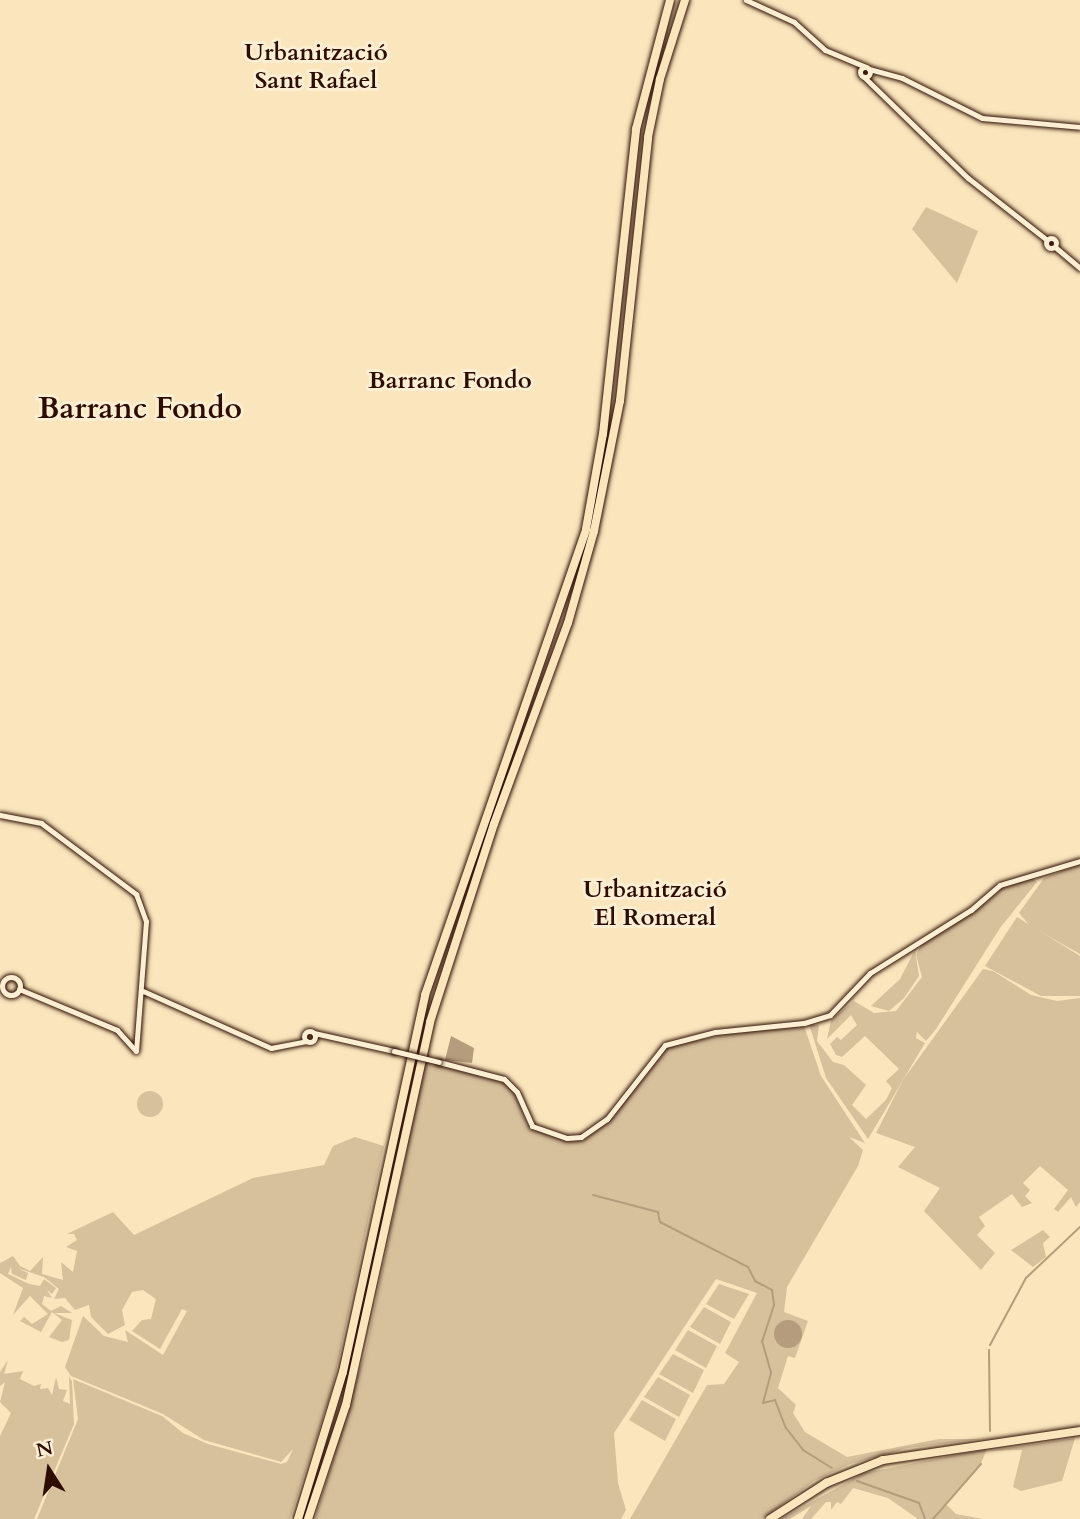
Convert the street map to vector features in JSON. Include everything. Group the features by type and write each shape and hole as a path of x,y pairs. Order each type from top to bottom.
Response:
{"highway":[{"path":"298,1519 343,1372 398,1104 428,984 586,529 603,434 636,129 670,0"},
{"path":"308,1519 346,1405 430,1022 494,824 569,623 594,531 620,401 648,137 660,79 685,0"},
{"path":"770,1519 814,1489 883,1460 1080,1431"}],"street":[{"path":"746,0 794,22 825,50 866,72 902,78 982,118 1080,127"},
{"path":"866,72 872,83 968,178 1046,240 1050,248 1055,247 1080,268"},
{"path":"0,815 41,823 136,894 145,917 143,991 136,1051 117,1030 19,989"},
{"path":"306,1041 306,1033 328,1036 504,1079 517,1093 532,1126 568,1138 581,1137 607,1119 668,1043 830,1015 870,973 971,910 1000,885 1080,861"},
{"path":"10,977 18,980 19,989 10,995 1,990 3,981 10,977"},
{"path":"143,991 271,1048 306,1041 314,1036"}],"shaded area":[{"path":"926,207 978,231 957,283 912,229"},
{"path":"1080,864 1080,954 1030,926 1019,913 1044,878"},
{"path":"1031,877 1037,882 1000,928 936,1029 926,1041 917,1032 916,1038 925,1043 868,1139 826,1078 809,1024 819,1025 817,1041 833,1062 844,1065 866,1085 852,1105 866,1119 886,1100 892,1088 886,1081 899,1069 865,1036 842,1057 836,1055 830,1044 837,1037 841,1040 857,1025 851,1015 827,1039 831,1020 854,1001 874,1013 896,1011 922,977 916,955 924,940 975,911 1004,887"},
{"path":"1017,917 1080,956 1080,996 1041,996 985,966"},
{"path":"915,950 919,976 904,998 889,1011 871,1006 900,979"},
{"path":"983,969 993,971 1031,995 1057,1001 1080,998 1080,1202 1076,1207 1071,1197 1058,1212 1054,1209 1068,1190 1040,1166 1023,1183 1030,1190 1025,1196 1032,1203 1022,1207 1012,1194 979,1217 985,1226 977,1235 995,1253 981,1270 924,1211 940,1188 898,1167 915,1147 876,1133 903,1080"},
{"path":"804,1026 821,1076 865,1143 849,1137 863,1150 858,1166 787,1287 784,1312 808,1321 795,1358 788,1356 778,1388 796,1405 793,1413 805,1432 847,1457 939,1439 982,1439 908,1448 850,1464 814,1481 762,1519 630,1519 707,1385 724,1384 739,1362 725,1353 757,1293 716,1279 614,1433 618,1483 626,1510 621,1519 315,1519 366,1349 425,1061 505,1082 517,1098 527,1124 575,1141 605,1124 665,1047 756,1028"},
{"path":"451,1036 474,1048 472,1063 445,1060"},
{"path":"150,1091 159,1095 163,1104 159,1113 150,1117 141,1113 137,1104 141,1095"},
{"path":"355,1137 384,1146 333,1386 290,1519 37,1519 78,1419 73,1379 162,1416 183,1433 208,1444 281,1464 287,1462 293,1449 281,1462 204,1440 163,1414 71,1376 65,1367 83,1316 104,1336 128,1342 125,1330 163,1355 187,1311 182,1309 160,1349 132,1331 142,1320 151,1319 156,1299 143,1290 132,1292 122,1310 125,1325 108,1334 91,1317 89,1305 75,1310 65,1298 54,1299 59,1289 44,1277 17,1268 28,1273 26,1280 12,1274 11,1267 8,1274 29,1284 40,1286 44,1279 56,1288 52,1294 47,1290 52,1298 44,1296 42,1304 51,1311 61,1306 72,1313 54,1313 72,1320 69,1340 62,1342 49,1337 62,1320 52,1312 41,1332 20,1321 24,1317 32,1324 48,1314 30,1296 13,1315 23,1288 0,1273 0,1263 13,1256 20,1266 30,1271 43,1257 42,1274 63,1280 61,1262 73,1272 77,1251 66,1247 77,1240 74,1234 67,1234 113,1212 134,1235 253,1178 324,1165 333,1146"},
{"path":"1043,1230 1050,1237 1043,1243 1046,1257 1033,1267 1011,1250"},
{"path":"719,1284 749,1294 734,1319 706,1304"},
{"path":"704,1307 731,1322 720,1344 690,1327"},
{"path":"788,1320 798,1324 802,1334 798,1344 788,1348 778,1344 774,1334 778,1324"},
{"path":"688,1330 717,1346 706,1368 675,1350"},
{"path":"673,1354 704,1370 693,1393 659,1374"},
{"path":"8,1360 4,1374 23,1371 20,1379 34,1386 41,1384 40,1389 48,1388 52,1395 56,1377 59,1389 67,1390 63,1401 70,1404 69,1377 72,1381 74,1424 34,1519 0,1519 0,1436 11,1413 0,1402 5,1382 0,1386 0,1372"},
{"path":"658,1377 690,1395 679,1417 644,1397"},
{"path":"642,1400 676,1419 665,1441 629,1420"},
{"path":"1075,1438 1062,1481 1021,1491 1013,1487 1022,1450 989,1451"},
{"path":"987,1449 981,1463 937,1513 947,1505 956,1514 983,1519 918,1519 888,1498 853,1488 841,1504 837,1502 831,1510 831,1502 826,1502 811,1519 802,1519 811,1506 790,1519 781,1519 864,1473"}],"waterway":[{"path":"593,1195 658,1212 660,1222 748,1267 755,1281 772,1290 774,1305 762,1341 771,1373 763,1403 775,1400 786,1428 803,1450 832,1468"},
{"path":"990,1345 1026,1278 1080,1227"},
{"path":"989,1350 990,1431"},
{"path":"933,1519 981,1464"},
{"path":"857,1481 919,1503 925,1519"}],"district":[{"name":"Urbanització Sant Rafael","path":"316,67"},
{"name":"Barranc Fondo","path":"450,381"},
{"name":"Barranc Fondo","path":"140,409"},
{"name":"Urbanització El Romeral","path":"655,904"}]}
